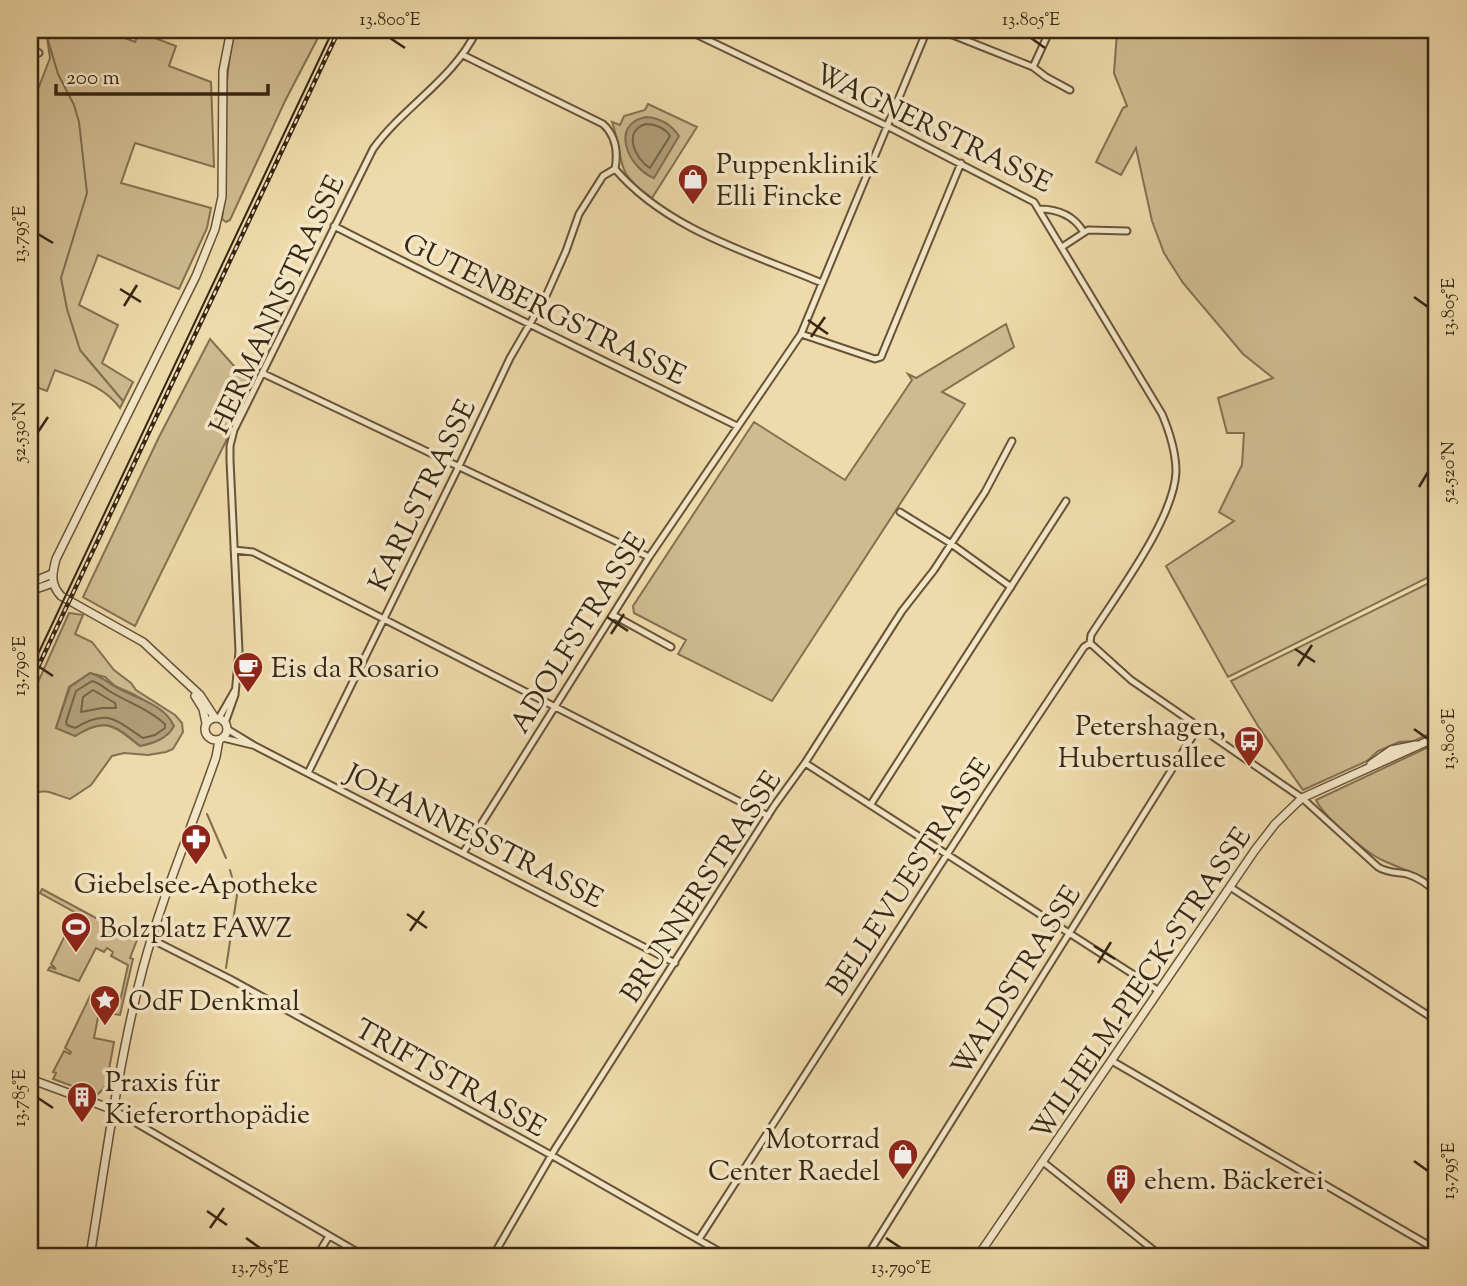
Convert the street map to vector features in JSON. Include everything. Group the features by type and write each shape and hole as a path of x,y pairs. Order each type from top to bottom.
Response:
{"street":[{"path":"90,1256 131,1016 150,940 221,739 222,722 200,695 143,642 58,593 52,574 56,559 196,276 215,229 223,182 223,66 231,30"},
{"name":"HERMANNSTRASSE","path":"222,722 233,704 239,651 230,446 234,430 373,149 463,55 477,30"},
{"name":"WAGNERSTRASSE","path":"687,30 1028,197 1039,209 1064,213 1078,223 1083,232"},
{"name":"ADOLFSTRASSE","path":"463,853 649,557 801,333 927,30"},
{"path":"940,30 1033,67 1070,90"},
{"path":"1033,67 1050,30"},
{"path":"30,48 39,52"},
{"path":"463,55 603,124 611,132 615,144 615,169 641,197 686,226 822,283"},
{"path":"801,333 875,359 881,357 961,163"},
{"name":"KARLSTRASSE","path":"308,773 510,358 549,290 579,214 603,176 615,169"},
{"name":"BELLEVUESTRASSE","path":"699,1239 947,854 1084,647 1090,643 1091,635 1152,539 1166,512 1174,485 1175,460 1169,429 1039,209"},
{"name":"GUTENBERGSTRASSE","path":"334,226 431,277 737,426"},
{"path":"1062,247 1091,229 1127,231"},
{"path":"262,373 649,557"},
{"name":"BRUNNERSTRASSE","path":"493,1256 551,1155 882,641 985,492 1012,441"},
{"path":"871,804 1066,501"},
{"path":"900,512 950,543 1011,587"},
{"path":"234,550 254,552 768,816"},
{"path":"30,583 52,574"},
{"path":"30,591 53,583"},
{"path":"613,615 671,647"},
{"path":"1090,643 1131,680 1302,798 1378,867 1424,881 1437,893"},
{"path":"190,687 203,709 206,723 204,730 211,747 210,770"},
{"path":"206,723 222,722"},
{"name":"JOHANNESSTRASSE","path":"222,722 255,746 675,963"},
{"name":"WALDSTRASSE","path":"867,1256 1199,726"},
{"name":"WILHELM-PIECK-STRASSE","path":"978,1256 1265,837 1302,798 1437,737"},
{"path":"208,738 221,739"},
{"name":"JOHANNESSTRASSE","path":"221,739 255,746"},
{"path":"805,763 1160,991"},
{"path":"1230,887 1437,1021"},
{"name":"TRIFTSTRASSE","path":"150,940 229,979 551,1155 727,1256"},
{"path":"1112,1061 1437,1250"},
{"path":"30,1079 114,1110 364,1256"},
{"path":"1043,1162 1161,1256"},
{"path":"317,1256 329,1236"}],"shaded area":[{"path":"46,30 118,30 117,35 135,42 139,32 176,46 169,66 211,82 214,167 135,143 121,183 211,208 207,228 179,289 98,255 79,305 118,325 102,363 133,382 120,408 99,389 55,370 47,391 30,385 30,110 50,58"},
{"path":"235,30 322,30 285,101 230,220 226,222 222,219 226,171 227,77"},
{"path":"1119,30 1437,30 1437,573 1228,677 1166,566 1234,521 1219,512 1242,465 1244,433 1227,433 1218,398 1273,378 1243,354 1183,283 1164,253 1152,221 1136,148 1121,175 1096,162 1123,108 1127,106 1114,73"},
{"path":"648,104 697,127 652,198 639,189 625,173 612,122 620,125 624,116 645,110"},
{"path":"1006,324 1014,347 942,392 965,404 772,701 678,654 686,640 634,613 633,606 754,422 845,480 912,380 908,374 916,378"},
{"path":"210,339 250,384 231,422 227,439 135,626 83,597 159,437"},
{"path":"1437,579 1437,730 1414,741 1399,742 1378,751 1367,761 1303,790 1258,726 1231,681"},
{"path":"69,613 83,615 75,634 92,642 114,670 136,690 175,715 182,723 183,732 173,749 166,752 148,755 124,753 112,756 91,785 70,799 50,792 30,796 30,700","holes":["90,673 105,677 115,686 159,709 140,746 109,726 94,727 75,736 56,728 69,687"]},
{"path":"1437,743 1437,887 1366,850 1336,824 1316,800"},
{"path":"42,889 137,940 130,958 133,959 120,1015 99,1012 94,1038 114,1042 106,1086 97,1095 53,1079 56,1073 53,1072 64,1051 70,1054 71,1052 65,1048 90,996 97,1001 119,1006 128,965 111,956 113,952 107,948 104,952 96,948 79,981 48,970 50,967 56,969 51,964 76,913 40,893"}],"water":[{"path":"646,117 665,122 679,136 654,178 637,165 626,146 628,128 635,121"},
{"path":"90,673 156,706 174,726 160,740 140,746 123,732 109,726 94,726 75,736 56,728 70,687"}],"waterway":[{"path":"45,30 58,74 74,105 79,122 87,193 61,278 67,309 80,350 123,401"},
{"path":"207,814 226,858"},
{"path":"226,968 237,895 230,870"}],"tram line":[{"path":"30,671 333,30"}],"railway":[{"path":"30,684 339,30"}],"place":[{"name":"Puppenklinik Elli Fincke","path":"693,206"},
{"name":"Eis da Rosario","path":"248,694"},
{"name":"Petershagen, Hubertusallee","path":"1249,768"},
{"name":"Giebelsee-Apotheke","path":"196,866"},
{"name":"Bolzplatz FAWZ","path":"76,954"},
{"name":"OdF Denkmal","path":"105,1027"},
{"name":"Praxis für Kieferorthopädie","path":"82,1124"},
{"name":"Motorrad Center Raedel","path":"903,1181"},
{"name":"ehem. Bäckerei","path":"1121,1206"}]}
